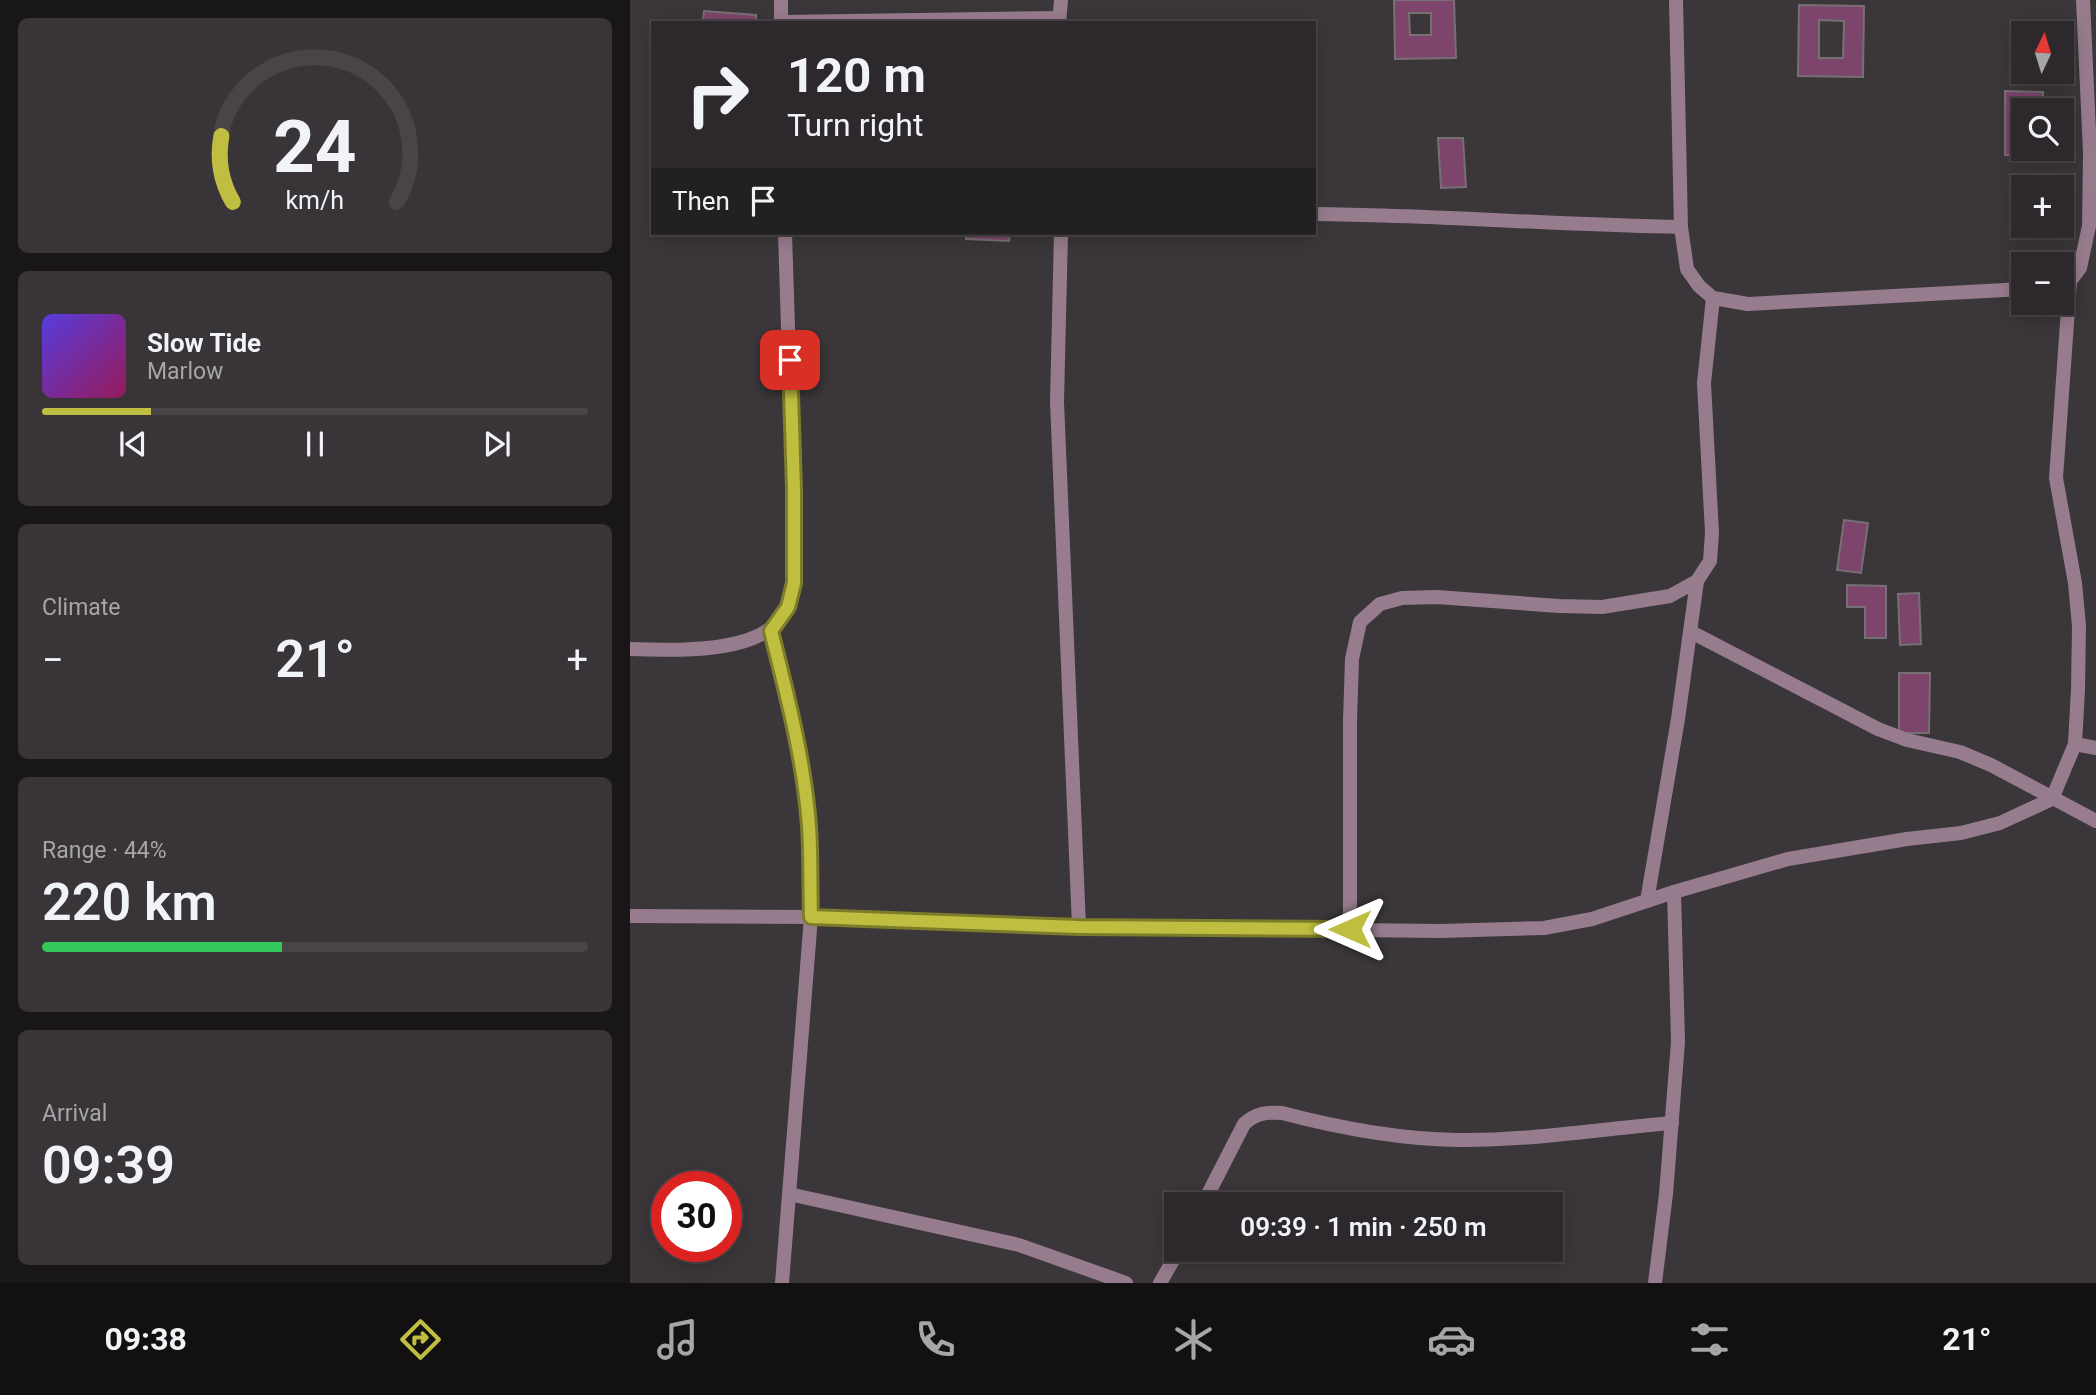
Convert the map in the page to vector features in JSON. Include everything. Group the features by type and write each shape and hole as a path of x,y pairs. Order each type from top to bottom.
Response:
{"street":[{"path":"781,0 781,21"},
{"path":"966,21 1059,20 1060,0"},
{"path":"1676,0 1681,227 1687,269 1699,286 1713,298 1748,304 2011,290"},
{"path":"2074,274 2080,268 2089,226 2093,155 2083,0"},
{"path":"1316,214 1467,218 1562,225 1681,227"},
{"path":"630,649 727,646 750,641 771,631 788,607 794,583 794,489 785,235"},
{"path":"1061,235 1057,402 1079,927"},
{"path":"1647,901 1697,581 1710,561 1712,533 1704,383 1713,298"},
{"path":"630,916 811,917 1079,927 1440,931 1545,928 1592,919 1788,859 1961,833 2000,823 2052,799 2074,744 2079,626 2075,583 2056,478 2064,315"},
{"path":"1350,929 1352,659 1360,622 1380,604 1402,598 1437,597 1602,607 1670,596 1697,581"},
{"path":"771,631 794,723 802,771 809,826 811,917 782,1283"},
{"path":"1691,632 1878,729 1907,740 1960,752 1991,765 2096,821"},
{"path":"2074,744 2096,748"},
{"path":"1655,1283 1678,1041 1674,892"},
{"path":"1209,1192 1244,1124 1254,1115 1266,1112 1376,1133 1457,1140 1672,1123"},
{"path":"789,1194 1019,1245 1126,1283"},
{"path":"1160,1283 1172,1262"}],"building":[{"path":"1394,0 1454,0 1456,58 1395,59","holes":["1409,13 1431,13 1431,35 1410,35"]},
{"path":"1799,5 1864,6 1863,77 1798,76","holes":["1819,20 1844,21 1843,58 1819,58"]},
{"path":"704,11 756,15 756,21 703,21"},
{"path":"2005,91 2043,92 2043,98 2011,98 2011,155 2005,155"},
{"path":"1438,138 1463,138 1466,187 1441,188"},
{"path":"967,235 1010,235 1009,241 966,239"},
{"path":"1844,520 1868,523 1861,573 1837,570"},
{"path":"1847,585 1886,586 1886,638 1865,638 1865,607 1847,607"},
{"path":"1919,593 1921,644 1900,645 1898,594"},
{"path":"1899,673 1930,673 1929,733 1899,733"}],"route":[{"path":"790,360 794,583 788,607 771,631 794,723 802,771 809,826 811,917 1079,927 1350,929"}]}
